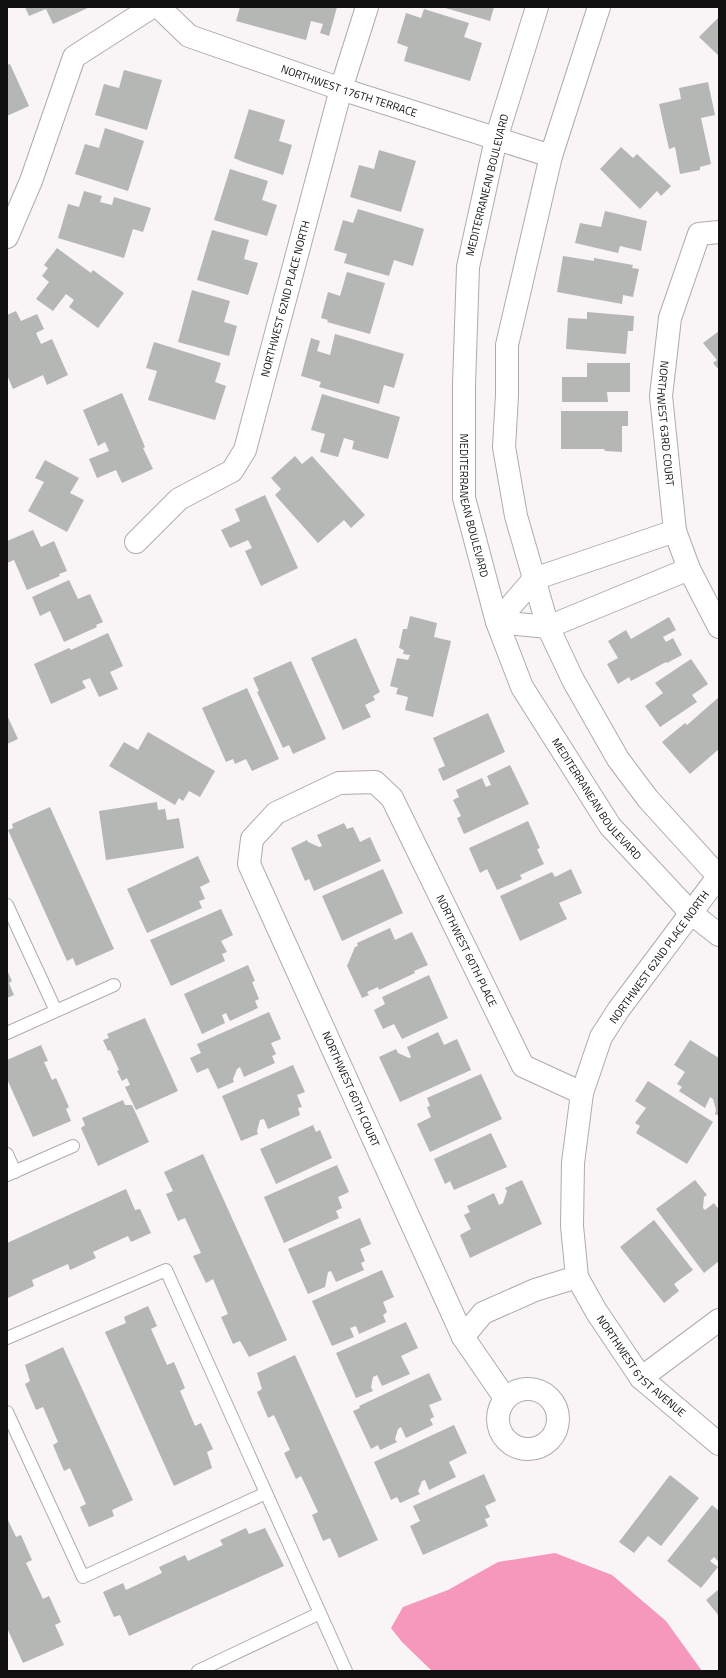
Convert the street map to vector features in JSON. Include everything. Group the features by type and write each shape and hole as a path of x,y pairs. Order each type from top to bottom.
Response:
{"street":[{"path":"7,237 31,181 74,57 152,7"},
{"name":"NORTHWEST 176TH TERRACE","path":"158,7 189,36 341,89 551,156"},
{"name":"NORTHWEST 62ND PLACE NORTH","path":"136,542 179,499 232,471 244,450 341,89 367,7"},
{"name":"MEDITERRANEAN BOULEVARD","path":"537,7 496,139 468,267 464,392 464,498 497,622 522,687 610,826 691,913 719,935"},
{"path":"599,7 551,156 507,345 507,395 504,447 516,516 548,627 573,680 618,759 648,799 719,877"},
{"name":"NORTHWEST 63RD COURT","path":"719,232 699,234 670,318 660,396 675,531 689,569 719,627"},
{"path":"497,622 534,579 675,531"},
{"path":"497,622 548,627 689,569"},
{"name":"NORTHWEST 60TH COURT","path":"375,782 339,783 276,813 252,839 249,864 463,1337 505,1398"},
{"name":"NORTHWEST 60TH PLACE","path":"375,782 392,798 523,1066 582,1093"},
{"name":"NORTHWEST 62ND PLACE NORTH","path":"582,1093 601,1037 619,1009 719,877"},
{"path":"463,1337 483,1313 535,1290 577,1277 572,1226 573,1162 582,1093"},
{"name":"NORTHWEST 61ST AVENUE","path":"577,1277 596,1311 641,1378 719,1444"},
{"path":"641,1378 719,1320"}],"lane":[{"path":"7,905 56,1011"},
{"path":"7,1033 114,985"},
{"path":"7,1154 11,1173 73,1146"},
{"path":"7,1338 166,1270 346,1671"},
{"path":"7,1412 83,1577 266,1493"},
{"path":"198,1671 320,1613"}],"shaded area":[{"path":"555,1553 612,1575 666,1621 702,1671 432,1671 402,1642 391,1628 403,1607 448,1590 498,1562"}],"building":[{"path":"25,7 90,7 53,24 46,9 29,16"},
{"path":"240,7 337,7 329,36 320,33 323,24 311,21 306,40 236,21"},
{"path":"442,7 494,7 490,21"},
{"path":"424,9 469,23 464,37 482,43 470,81 404,61 408,47 397,43 406,13 421,18"},
{"path":"719,17 719,56 699,37"},
{"path":"10,64 29,106 7,116 7,65"},
{"path":"124,70 162,80 147,130 95,115 104,84 119,88"},
{"path":"708,82 715,115 701,118 711,164 700,167 700,170 680,174 675,147 669,149 659,104 681,99 679,88"},
{"path":"249,109 285,120 279,141 292,145 283,175 234,158"},
{"path":"105,128 144,141 128,191 75,174 85,144 99,148"},
{"path":"621,147 633,158 637,154 671,186 661,196 657,191 640,209 600,169"},
{"path":"379,150 416,161 401,212 350,197 359,165 374,169"},
{"path":"230,169 268,181 262,200 277,205 267,236 214,220"},
{"path":"84,191 102,196 100,202 112,205 114,197 151,208 143,232 133,229 124,258 58,238 68,204 79,207"},
{"path":"358,209 424,229 413,266 394,260 389,276 344,263 347,254 334,250 343,220 353,223"},
{"path":"605,211 647,221 641,251 620,246 618,253 575,243 580,223 601,227"},
{"path":"212,230 249,240 244,259 258,263 248,295 197,280"},
{"path":"57,248 91,273 93,270 124,293 98,328 69,307 74,300 66,294 53,311 36,299 49,282 42,276 48,268 44,265"},
{"path":"563,256 594,261 594,258 633,265 632,268 639,269 633,297 623,295 622,304 557,292"},
{"path":"347,272 385,283 370,334 327,322 328,320 321,318 328,292 340,296"},
{"path":"192,290 230,301 224,322 237,326 229,356 178,342"},
{"path":"16,311 21,321 37,314 44,329 36,333 41,344 52,339 68,375 47,385 43,375 13,389 7,375 7,315"},
{"path":"587,312 634,316 633,331 628,331 626,354 566,349 568,318 587,319"},
{"path":"719,331 719,370 713,363 717,360 703,343"},
{"path":"335,334 404,354 394,388 384,385 379,404 319,387 321,382 301,376 311,338 320,341 317,351 330,355"},
{"path":"154,342 221,363 215,382 226,386 215,420 148,400 157,371 146,368"},
{"path":"587,363 630,363 630,392 607,392 608,402 562,402 562,377 587,377"},
{"path":"122,393 145,447 143,448 153,469 122,483 116,470 97,478 89,459 109,451 105,442 98,446 83,410"},
{"path":"322,394 400,417 388,459 352,449 354,441 344,438 338,457 320,452 325,434 311,430"},
{"path":"561,411 628,411 628,426 622,426 622,452 605,451 604,449 561,449"},
{"path":"295,456 302,464 312,456 365,515 351,528 344,520 318,543 275,495 281,489 271,478"},
{"path":"45,460 79,478 70,493 84,500 67,532 28,511 44,482 35,478"},
{"path":"265,495 298,568 261,586 245,551 252,548 248,540 230,548 221,530 240,521 235,509"},
{"path":"33,530 41,547 54,541 67,571 59,574 60,576 27,590 14,560 7,563 7,541"},
{"path":"69,580 78,599 90,594 103,622 96,625 97,627 64,642 50,611 40,616 32,597"},
{"path":"410,616 437,623 434,637 451,641 433,717 405,710 408,697 396,694 398,688 390,686 397,658 408,660 410,655 403,654 404,650 399,648 403,629 407,629"},
{"path":"669,617 676,630 663,637 666,642 673,638 682,655 631,681 629,677 618,684 607,664 618,658 608,641 626,630 631,639"},
{"path":"108,633 123,666 110,672 118,689 99,697 90,678 82,681 86,688 51,704 34,664 69,648 71,650"},
{"path":"356,638 380,692 373,696 375,700 365,705 371,717 343,730 311,658"},
{"path":"691,659 708,684 692,695 697,702 660,727 645,706 663,693 655,683"},
{"path":"291,661 326,739 293,754 289,745 283,748 257,692 259,691 253,678"},
{"path":"247,688 279,759 252,771 246,759 235,764 233,759 226,762 202,708"},
{"path":"719,697 719,749 690,774 662,742 685,723 687,725"},
{"path":"488,713 505,752 443,781 438,769 445,766 433,738"},
{"path":"7,715 18,739 7,744"},
{"path":"148,732 215,771 200,797 189,791 183,801 179,798 175,805 109,766 124,742 138,750"},
{"path":"510,765 529,804 464,834 457,818 461,816 453,800 459,797 456,790 482,778 486,787 491,785 487,776"},
{"path":"157,802 158,810 165,809 167,820 179,818 184,848 106,860 99,811"},
{"path":"50,807 114,949 76,966 73,958 67,961 8,830 13,828 12,824"},
{"path":"528,821 540,848 537,849 544,864 520,875 522,879 497,890 487,869 480,873 469,848"},
{"path":"344,823 347,829 353,827 360,842 370,837 381,861 314,891 309,879 305,881 291,848 307,840 308,842 319,847 322,846 317,835"},
{"path":"198,856 210,882 200,887 205,899 199,901 202,908 147,933 127,889"},
{"path":"383,869 403,913 342,941 322,896"},
{"path":"571,869 582,893 559,903 567,919 520,941 500,896 552,872 555,877"},
{"path":"221,909 233,935 221,941 227,952 222,954 225,961 171,986 150,940"},
{"path":"390,928 395,940 412,932 428,965 414,971 415,973 379,990 378,987 367,992 369,995 362,998 347,966 355,947 358,946 357,943"},
{"path":"248,965 255,981 252,982 259,999 255,1001 258,1008 230,1021 226,1013 222,1015 225,1023 202,1034 184,994"},
{"path":"7,970 12,981 9,983 14,995 7,998"},
{"path":"429,975 448,1018 402,1039 394,1024 383,1029 374,1010 385,1004 382,997"},
{"path":"269,1012 281,1039 271,1043 276,1054 272,1056 275,1063 244,1077 240,1067 237,1069 233,1079 234,1082 218,1089 208,1068 197,1073 190,1058 201,1053 197,1044"},
{"path":"145,1018 178,1091 136,1110 125,1087 130,1085 127,1078 122,1081 110,1050 108,1051 103,1040 109,1038 107,1034"},
{"path":"438,1032 444,1045 457,1039 471,1070 400,1102 379,1057 396,1049 398,1053 409,1058 411,1057 407,1047"},
{"path":"690,1040 719,1058 719,1116 715,1114 716,1110 713,1099 710,1097 705,1108 679,1091 682,1087 677,1084 685,1072 674,1065"},
{"path":"41,1045 48,1061 44,1062 52,1080 56,1078 69,1107 66,1109 71,1121 33,1137 7,1079 7,1060"},
{"path":"293,1065 305,1092 297,1095 302,1107 298,1108 300,1115 268,1129 264,1119 260,1120 257,1131 258,1134 241,1141 222,1096"},
{"path":"481,1074 502,1119 430,1152 417,1124 431,1117 427,1107 430,1106 427,1098"},
{"path":"648,1081 713,1122 687,1164 636,1133 640,1126 635,1123 646,1108 635,1101"},
{"path":"123,1100 125,1105 132,1105 149,1142 98,1166 81,1128 85,1125 82,1118"},
{"path":"313,1125 316,1132 320,1130 332,1158 276,1184 260,1149"},
{"path":"491,1133 507,1167 454,1190 450,1181 445,1184 434,1159"},
{"path":"203,1154 287,1340 249,1357 240,1341 233,1344 221,1317 228,1314 213,1279 206,1283 193,1256 201,1253 185,1218 178,1221 166,1194 173,1191 164,1172"},
{"path":"337,1165 349,1192 338,1197 342,1208 336,1211 339,1218 284,1243 264,1197"},
{"path":"522,1180 542,1224 470,1258 460,1235 471,1229 464,1215 470,1212 467,1206 494,1193 499,1205 503,1203 507,1191 505,1188"},
{"path":"695,1180 707,1195 704,1197 703,1208 705,1210 714,1203 719,1210 719,1261 704,1273 656,1209"},
{"path":"126,1189 135,1210 140,1209 151,1233 131,1242 128,1236 93,1252 96,1258 70,1270 68,1264 32,1280 34,1286 8,1298 7,1243"},
{"path":"360,1218 371,1244 360,1249 365,1261 361,1263 364,1270 336,1282 331,1271 328,1272 325,1287 308,1294 288,1249"},
{"path":"654,1220 693,1270 674,1284 679,1291 664,1303 620,1247"},
{"path":"382,1270 394,1297 383,1302 387,1312 383,1315 386,1322 359,1334 356,1326 350,1328 354,1337 332,1346 312,1301"},
{"path":"148,1306 157,1326 151,1329 167,1365 174,1362 185,1388 180,1391 195,1426 201,1423 213,1449 207,1452 212,1468 174,1486 105,1332 126,1323 124,1317"},
{"path":"406,1322 418,1348 401,1356 410,1374 382,1386 377,1375 373,1377 371,1387 373,1391 356,1398 336,1353"},
{"path":"63,1347 133,1500 112,1510 114,1516 89,1527 80,1507 86,1504 70,1468 64,1471 53,1445 58,1442 43,1407 36,1410 25,1384 30,1381 25,1365"},
{"path":"295,1355 378,1540 339,1558 330,1538 323,1541 312,1515 318,1512 301,1476 296,1479 284,1453 290,1450 274,1415 268,1418 257,1392 262,1389 257,1373"},
{"path":"429,1373 442,1400 429,1405 434,1417 430,1419 433,1425 406,1438 401,1427 398,1429 395,1439 397,1442 380,1450 378,1445 371,1449 353,1411 360,1408 359,1406"},
{"path":"454,1425 467,1453 449,1462 456,1477 429,1490 425,1480 422,1481 418,1491 420,1494 400,1503 397,1497 391,1500 374,1462"},
{"path":"484,1474 496,1501 485,1506 490,1517 485,1519 488,1526 423,1555 410,1526 420,1521 413,1506"},
{"path":"670,1475 699,1498 661,1546 648,1536 634,1553 619,1542"},
{"path":"712,1505 719,1511 719,1562 714,1557 710,1561 718,1567 701,1588 667,1561"},
{"path":"8,1520 16,1537 21,1535 32,1560 26,1563 43,1599 49,1596 61,1622 55,1625 64,1645 23,1663 7,1628"},
{"path":"246,1528 249,1534 265,1528 284,1566 129,1636 120,1615 114,1617 103,1592 123,1583 126,1590 162,1573 159,1567 185,1555 188,1561 223,1545 220,1540"},
{"path":"719,1589 719,1616 706,1600"}]}
